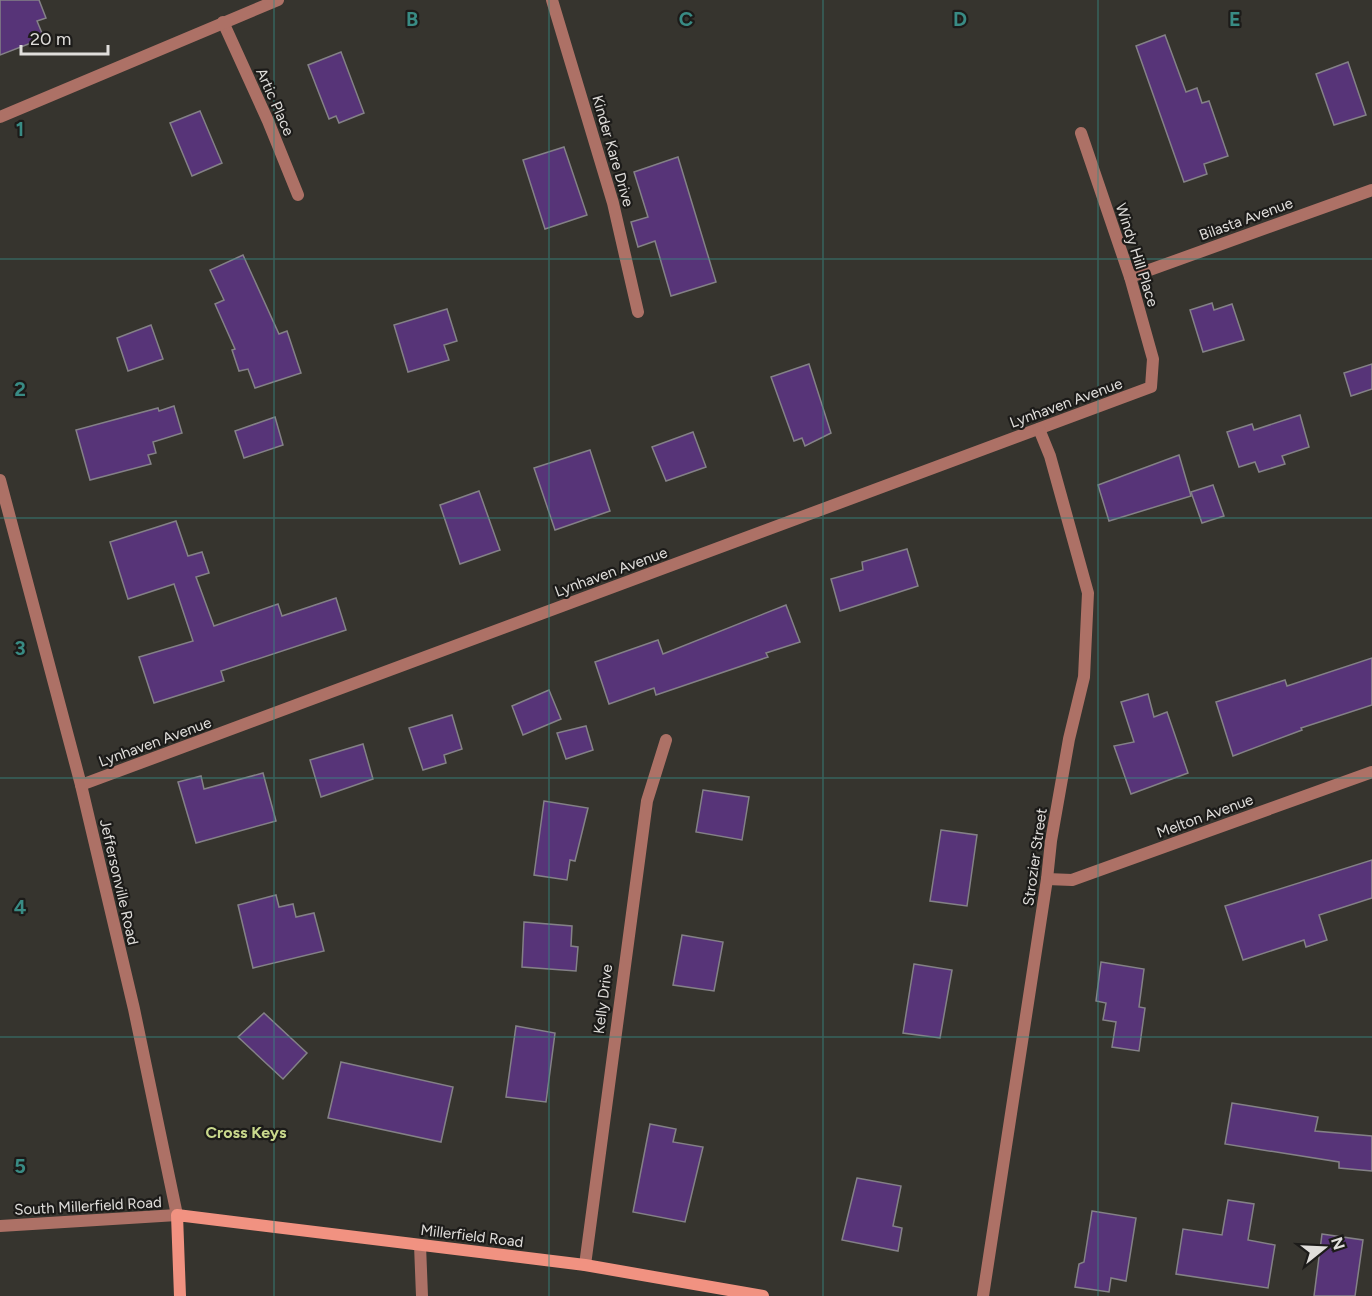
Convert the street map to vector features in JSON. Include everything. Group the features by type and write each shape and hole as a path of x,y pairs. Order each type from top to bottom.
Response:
{"main road":[{"name":"Millerfield Road","path":"177,1215 585,1265 763,1296"},
{"name":"Jeffersonville Road","path":"177,1215 180,1296"}],"street":[{"path":"0,117 278,0"},
{"name":"Kinder Kare Drive","path":"552,0 613,203 638,312"},
{"name":"Artic Place","path":"223,22 268,120 298,195"},
{"name":"Windy Hill Place","path":"1081,133 1130,277 1153,359 1151,387"},
{"name":"Bilasta Avenue","path":"1130,277 1372,190"},
{"name":"Lynhaven Avenue","path":"81,785 1151,387"},
{"name":"Strozier Street","path":"983,1296 1051,841 1067,750 1084,677 1088,593 1050,456 1039,429"},
{"name":"Jeffersonville Road","path":"0,480 81,785 134,1009 177,1215"},
{"name":"Kelly Drive","path":"585,1265 646,801 666,740"},
{"name":"Melton Avenue","path":"1047,879 1072,880 1372,772"},
{"name":"South Millerfield Road","path":"0,1226 177,1215"},
{"path":"420,1245 422,1296"}],"building":[{"path":"0,0 39,0 46,18 37,21 44,38 0,55"},
{"path":"1165,35 1186,92 1197,88 1202,103 1209,101 1228,156 1204,164 1207,174 1184,182 1136,46"},
{"path":"341,52 364,113 339,123 336,116 329,119 308,65"},
{"path":"1348,62 1366,115 1334,125 1316,74"},
{"path":"200,111 222,163 192,176 170,123"},
{"path":"564,147 587,215 545,229 523,160"},
{"path":"678,157 716,282 671,296 655,241 638,247 631,222 648,217 634,172"},
{"path":"243,255 279,334 287,331 301,373 255,388 248,369 239,371 232,350 235,349 215,304 224,300 210,270"},
{"path":"1212,303 1214,310 1232,304 1244,340 1203,352 1190,310"},
{"path":"447,309 457,341 444,345 449,360 408,372 394,325"},
{"path":"151,325 163,359 128,371 117,338"},
{"path":"809,364 831,433 805,446 802,438 794,441 771,377"},
{"path":"1372,364 1372,389 1351,396 1344,373"},
{"path":"174,406 182,433 153,442 156,453 148,455 151,464 90,480 76,430 158,408 159,411"},
{"path":"1300,415 1309,447 1282,456 1285,464 1259,472 1255,462 1239,467 1227,432 1252,424 1254,430"},
{"path":"275,417 283,445 244,458 235,431"},
{"path":"693,432 706,467 666,481 652,447"},
{"path":"590,450 610,511 555,530 534,468"},
{"path":"1179,455 1191,496 1109,521 1098,485"},
{"path":"1213,485 1224,516 1202,523 1191,492"},
{"path":"479,491 500,550 460,564 440,505"},
{"path":"176,521 188,556 202,552 209,573 196,577 214,626 278,604 282,616 336,598 346,630 221,671 224,681 154,703 139,657 193,641 174,584 128,599 110,542"},
{"path":"907,549 918,586 840,611 831,579 863,570 862,562"},
{"path":"786,605 800,642 766,653 768,657 656,695 654,688 609,704 595,662 658,640 663,654"},
{"path":"1372,658 1372,705 1301,728 1302,730 1233,756 1216,702 1285,680 1287,686"},
{"path":"549,690 561,719 523,735 512,706"},
{"path":"1148,694 1154,717 1167,712 1188,773 1131,794 1114,746 1134,742 1121,702"},
{"path":"452,715 462,749 444,755 446,763 423,770 409,728"},
{"path":"586,726 593,750 566,759 557,733"},
{"path":"363,744 373,779 321,797 310,760"},
{"path":"263,773 276,821 196,843 178,782 201,776 204,789"},
{"path":"703,790 749,797 742,840 696,832"},
{"path":"544,801 588,808 575,861 570,860 567,880 534,875"},
{"path":"941,830 977,835 967,906 930,901"},
{"path":"1372,860 1372,898 1319,915 1327,940 1306,947 1304,940 1243,960 1225,906"},
{"path":"276,895 279,907 293,904 296,917 314,913 324,951 253,968 238,905"},
{"path":"524,922 572,926 571,946 578,947 576,971 522,967"},
{"path":"682,935 723,942 714,991 673,985"},
{"path":"1101,962 1144,969 1139,1007 1145,1008 1139,1051 1112,1047 1116,1022 1103,1020 1106,1003 1096,1001"},
{"path":"914,964 952,970 940,1038 903,1033"},
{"path":"264,1013 307,1053 283,1079 238,1037"},
{"path":"516,1026 555,1033 546,1102 506,1097"},
{"path":"341,1062 453,1087 441,1142 328,1118"},
{"path":"1232,1103 1318,1117 1315,1131 1372,1136 1372,1171 1339,1168 1339,1162 1225,1144"},
{"path":"650,1124 676,1129 673,1142 703,1147 685,1222 633,1212"},
{"path":"857,1178 901,1186 893,1226 902,1228 898,1251 842,1240"},
{"path":"1228,1200 1254,1204 1248,1240 1275,1245 1268,1288 1176,1274 1183,1229 1222,1235"},
{"path":"1092,1211 1136,1218 1126,1281 1111,1278 1109,1292 1075,1287 1079,1264 1084,1262"},
{"path":"1322,1234 1363,1240 1355,1296 1314,1296"}],"district":[{"name":"Cross Keys","path":"246,1132"}]}
